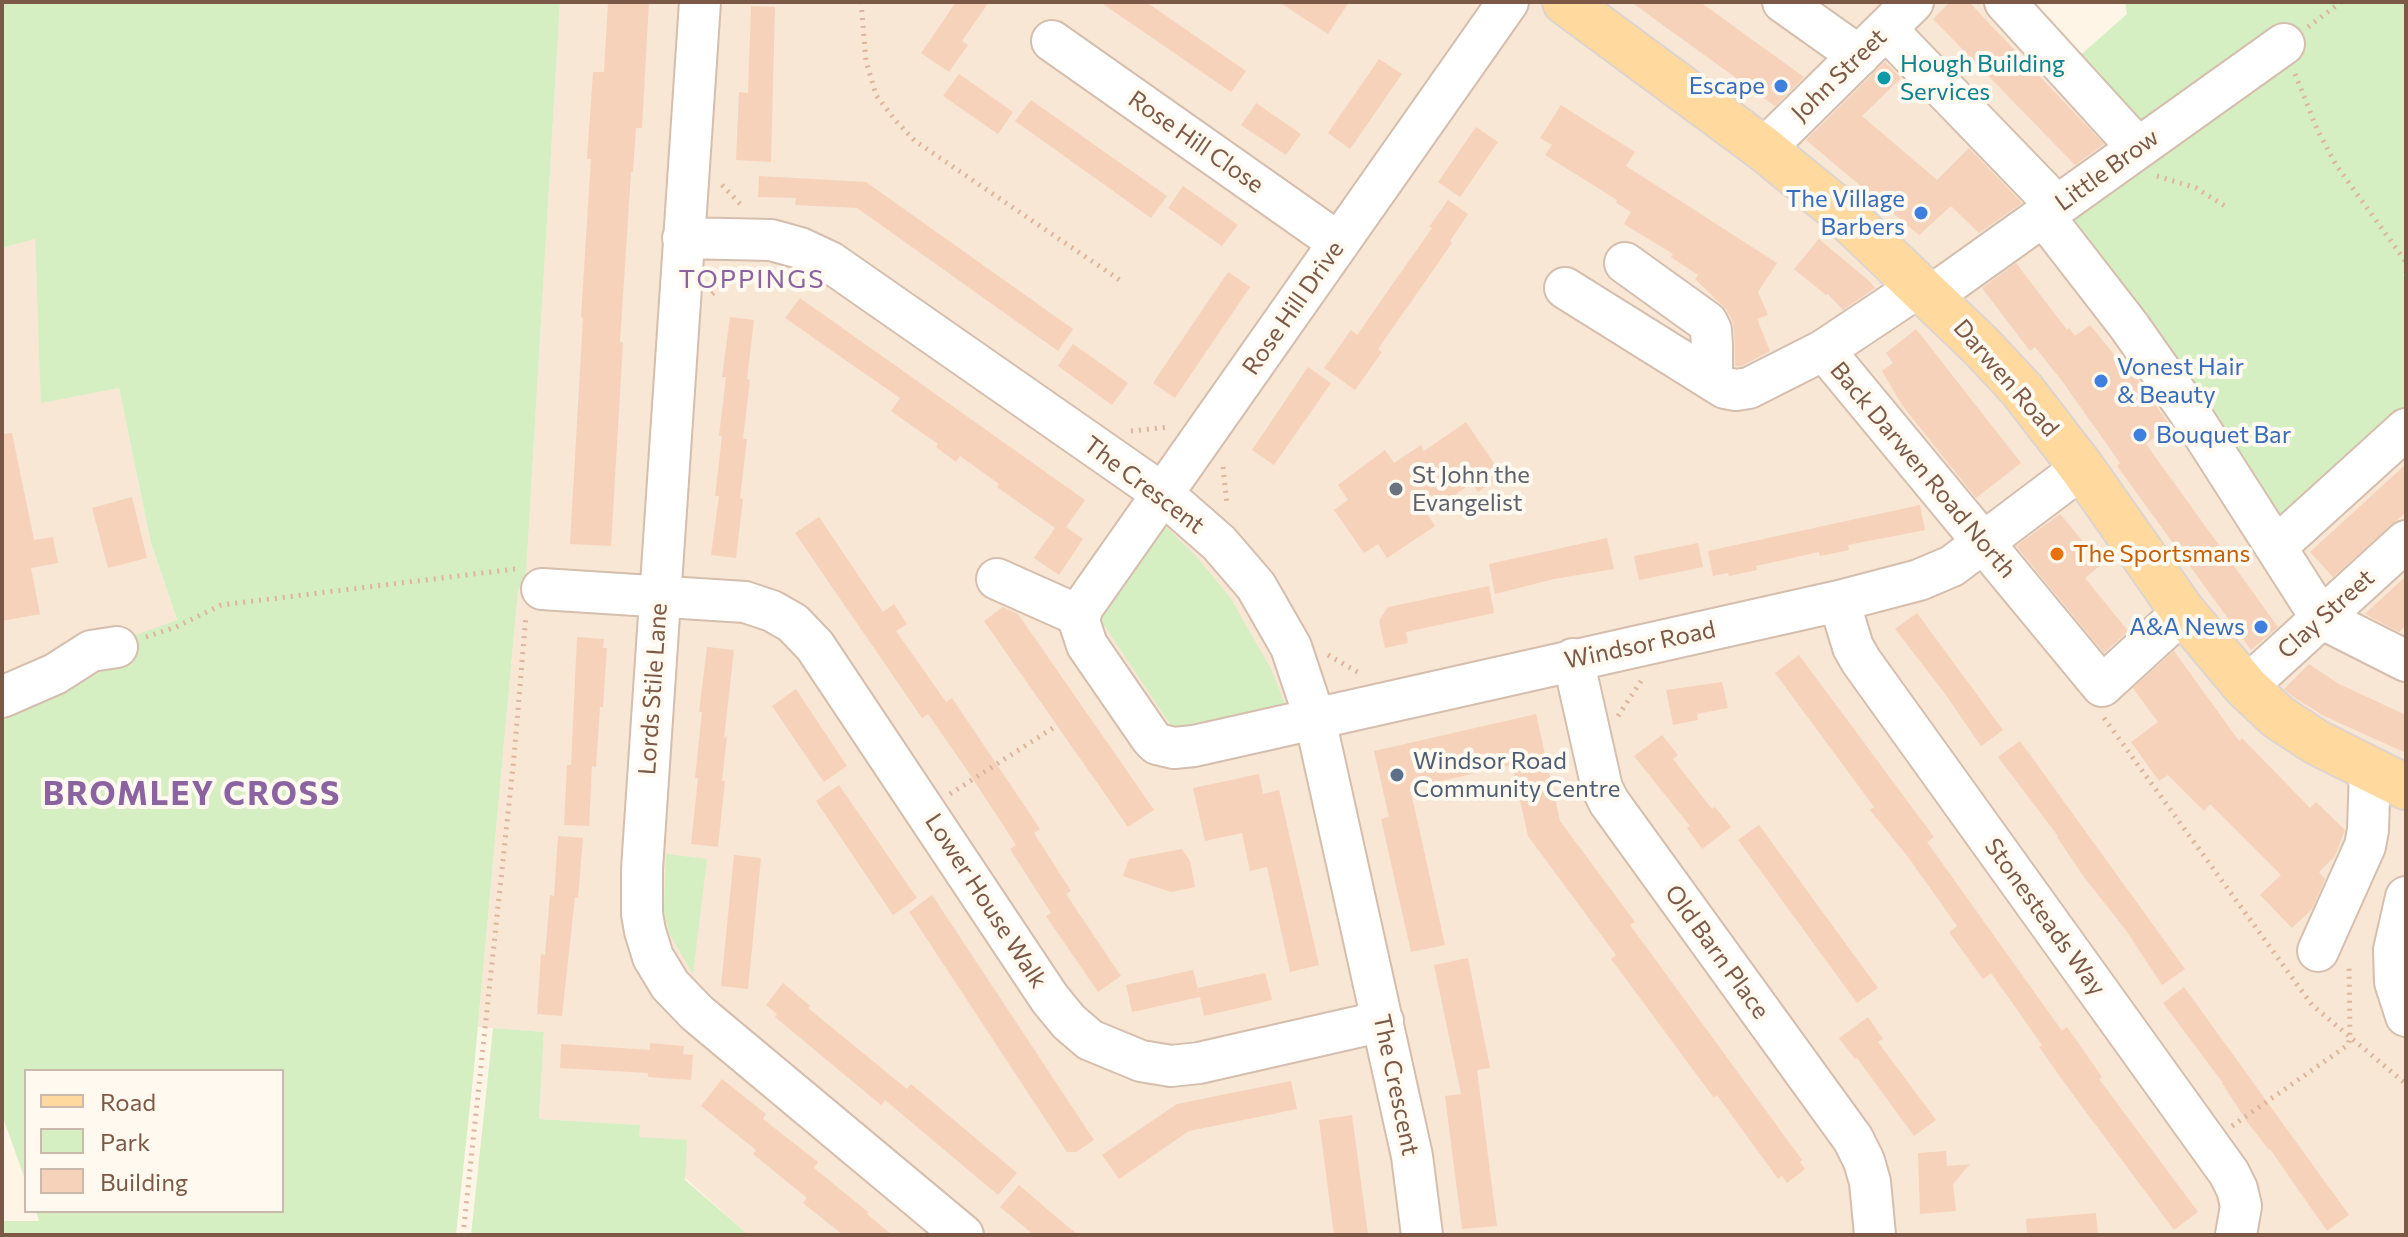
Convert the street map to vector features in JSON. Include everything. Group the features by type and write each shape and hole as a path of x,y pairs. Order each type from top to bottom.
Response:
{"main road":[{"name":"Darwen Road","path":"1565,2 1764,149 1840,211 1925,291 2022,390 2082,468 2183,612 2246,687 2278,717 2316,742 2388,779"}],"street":[{"name":"Lords Stile Lane","path":"700,2 641,897 645,931 653,957 670,985 697,1013 963,1235"},
{"name":"Rose Hill Drive","path":"1080,616 1083,607 1508,2"},
{"path":"1783,2 1886,29 2050,211 2188,410 2321,618 2405,659"},
{"path":"2005,2 2127,156"},
{"name":"John Street","path":"1764,149 1886,29"},
{"name":"Rose Hill Close","path":"1053,40 1339,243"},
{"name":"Little Brow","path":"1824,350 1925,291 2050,211 2284,44"},
{"name":"The Crescent","path":"683,238 771,240 800,248 830,262 1163,494 1219,543 1256,586 1284,632 1315,719 1412,1156 1422,1235"},
{"path":"1625,263 1707,322 1711,330 1712,379"},
{"name":"Back Darwen Road North","path":"1565,288 1725,388 1749,388 1824,350 2102,686"},
{"path":"2276,547 2406,429"},
{"name":"Windsor Road","path":"1080,616 1087,645 1151,738 1166,748 1194,746 1839,601 1919,580 1952,566 2082,468"},
{"name":"Clay Street","path":"2246,687 2406,541"},
{"path":"997,579 1080,616"},
{"name":"Lower House Walk","path":"542,589 745,602 772,611 793,623 815,646 1050,999 1069,1022 1090,1040 1141,1061 1171,1066 1199,1063 1383,1021"},
{"name":"Stonesteads Way","path":"1839,601 1853,647 1861,661 2229,1173 2241,1206 2236,1235"},
{"path":"2102,686 2183,612"},
{"path":"2,697 55,674 91,651 117,647"},
{"name":"Old Barn Place","path":"1573,659 1602,788 1609,802 1853,1139 1870,1182 1875,1235"},
{"path":"2318,951 2365,846 2388,779"},
{"path":"2406,897 2394,950 2395,982 2406,1016"}],"path":[{"path":"861,2 866,61 876,95 895,120 915,141 1124,283"},
{"path":"2284,44 2317,129 2336,165 2406,262"},
{"path":"2127,156 2196,188 2225,206"},
{"path":"117,647 176,627 221,605 519,569 542,589 527,608 463,1235"},
{"path":"1588,726 1616,720 1644,675 1638,645"},
{"path":"1294,657 1320,651 1370,679 1376,705"},
{"path":"2102,686 2102,715 2312,1005 2406,1084"},
{"path":"926,809 1056,726"}],"shaded area":[{"path":"560,2 2020,2 2148,126 2406,417 2406,1235 749,1235 639,1137 639,1125 539,1119 544,1032 478,1027 518,591 526,575"},
{"path":"35,239 42,402 119,388 151,543 177,621 2,712 2,248"}],"green space":[{"path":"2,2 560,2 526,575 518,591 456,1235 2,1235 2,1221 39,1221 37,1213 284,1213 284,1069 24,1069 24,1176 2,1115 2,712 116,642 177,620 151,543 119,388 41,403 35,239 2,248"},
{"path":"2125,2 2406,2 2406,272 2403,275 2406,280 2406,417 2274,531 2069,220 2148,126 2076,59 2127,14"},
{"path":"1164,525 1197,557 1231,599 1271,669 1287,709 1180,739 1094,610"},
{"path":"666,854 707,859 693,974 669,933 664,911"},
{"path":"493,1028 544,1032 539,1119 640,1125 639,1137 687,1140 685,1180 749,1235 471,1235"}],"building":[{"path":"608,2 649,2 642,128 636,128 631,172 611,546 570,544 593,72 604,72"},
{"path":"956,2 989,2 962,41 968,45 949,72 921,53"},
{"path":"1100,2 1146,2 1246,71 1231,92"},
{"path":"1279,2 1349,2 1328,34"},
{"path":"1631,2 1700,2 1804,77 1775,106"},
{"path":"1950,2 1969,2 2104,144 2075,165 1933,19"},
{"path":"751,6 775,7 771,162 736,160 739,92 748,93"},
{"path":"1379,59 1402,74 1350,149 1328,133"},
{"path":"1885,62 1901,78 1862,116 1937,180 1969,148 2022,203 1979,233 1951,206 1919,235 1806,140"},
{"path":"959,74 1013,112 998,134 943,96"},
{"path":"1031,100 1167,196 1151,218 1015,121"},
{"path":"1256,103 1301,134 1286,155 1241,125"},
{"path":"1561,105 1635,152 1626,166 1777,263 1758,292 1768,315 1757,319 1770,351 1742,366 1735,366 1732,320 1726,309 1695,279 1698,275 1671,257 1673,254 1624,224 1631,212 1616,203 1617,200 1545,155 1552,145 1540,138"},
{"path":"1476,127 1498,142 1460,197 1438,182"},
{"path":"759,176 866,182 1073,329 1058,351 857,208 795,205 796,198 758,197"},
{"path":"1183,186 1238,225 1222,246 1168,208"},
{"path":"1448,200 1468,214 1450,241 1452,243 1378,349 1382,352 1355,390 1324,368 1351,330 1357,335"},
{"path":"1819,239 1875,288 1843,310 1828,294 1794,269"},
{"path":"2016,263 2067,330 2069,328 2075,336 2090,325 2116,357 2120,354 2171,427 2146,444 2278,627 2251,650 2117,466 2120,463 2062,381 2035,347 2030,351 1982,288"},
{"path":"1228,272 1250,287 1175,398 1153,383"},
{"path":"800,298 1085,500 1066,527 1083,539 1059,575 1034,558 1055,528 960,456 956,462 936,447 938,444 891,411 900,398 785,318"},
{"path":"730,317 754,320 743,439 747,439 740,498 743,499 736,558 711,555 719,496 715,496 726,377 722,377"},
{"path":"1916,329 2021,463 1976,498 1902,405 1882,371 1893,363 1886,353"},
{"path":"1073,344 1128,383 1112,405 1058,366"},
{"path":"1308,367 1331,383 1274,465 1252,450"},
{"name":"St John the Evangelist","path":"1466,422 1502,475 1478,492 1472,483 1427,514 1435,526 1387,558 1378,544 1364,553 1334,510 1348,500 1338,485 1385,450 1394,463 1421,445 1424,451"},
{"path":"12,433 34,540 53,537 58,563 31,568 40,614 2,621 2,434"},
{"path":"2406,464 2406,512 2333,577 2310,552"},
{"path":"132,497 147,558 108,568 92,508"},
{"path":"1920,505 1925,530 1848,545 1849,550 1820,556 1819,552 1756,566 1757,570 1713,576 1708,551"},
{"path":"2060,514 2102,564 2085,578 2128,631 2104,653 2016,546"},
{"path":"819,517 883,612 894,604 907,624 896,631 946,702 952,698 1040,829 1034,833 1071,891 1066,894 1121,976 1098,992 1046,916 1051,913 1010,849 1016,845 969,773 928,714 922,718 795,533"},
{"path":"1607,538 1614,569 1554,579 1495,594 1489,564"},
{"path":"1698,543 1703,567 1639,580 1634,556"},
{"path":"2406,576 2406,625 2399,632 2365,614"},
{"path":"1489,586 1494,613 1406,632 1408,643 1385,648 1379,621 1388,607"},
{"path":"1003,607 1018,614 1154,810 1128,827 984,621"},
{"path":"1917,613 2003,730 1981,746 1895,629"},
{"path":"577,637 604,639 603,648 607,648 596,767 592,766 589,826 564,825 567,765 571,765"},
{"path":"707,647 734,650 724,738 727,736 718,847 691,844 702,712 699,712"},
{"path":"2174,651 2239,741 2242,738 2310,808 2316,802 2345,830 2335,856 2319,872 2325,879 2312,909 2292,928 2260,895 2281,875 2210,804 2204,811 2168,775 2159,781 2131,742 2158,722 2133,688"},
{"path":"1799,655 1934,837 1927,842 2062,1031 2067,1027 2102,1077 2099,1079 2198,1212 2174,1230 2039,1047 2042,1045 1991,973 1983,979 1949,932 1957,926 1870,810 1874,807 1775,673"},
{"path":"2309,664 2339,684 2406,715 2406,753 2324,716 2284,689"},
{"path":"1722,682 1728,708 1697,714 1698,720 1673,725 1666,690"},
{"path":"796,689 847,766 824,782 772,706"},
{"path":"1536,714 1560,821 1635,922 1630,925 1802,1160 1800,1162 1805,1169 1787,1183 1782,1176 1778,1179 1717,1095 1714,1098 1611,959 1616,955 1528,836 1512,765 1410,788 1445,945 1411,952 1381,819 1389,817 1374,751"},
{"path":"1662,735 1678,755 1673,759 1712,809 1715,807 1731,827 1702,849 1687,828 1690,826 1634,756"},
{"path":"2020,741 2185,969 2162,985 2125,929 1998,757"},
{"path":"1259,774 1263,794 1279,790 1319,965 1290,972 1267,867 1250,871 1242,833 1205,841 1193,788"},
{"path":"839,785 917,898 893,915 816,801"},
{"path":"1759,825 1878,988 1857,1003 1738,840"},
{"path":"558,836 583,838 562,1016 537,1014 541,954 545,955 550,895 554,896"},
{"path":"1182,849 1190,861 1195,887 1171,892 1123,876 1129,859"},
{"path":"734,855 761,858 748,989 721,986"},
{"path":"932,895 1094,1140 1076,1152 1067,1152 909,912"},
{"path":"1468,958 1490,1068 1477,1070 1497,1226 1462,1229 1445,1096 1461,1094 1434,965"},
{"path":"1193,970 1200,997 1132,1012 1126,985"},
{"path":"1265,973 1272,1000 1204,1016 1198,988"},
{"path":"783,983 810,1006 808,1008 907,1089 911,1084 1017,1173 998,1195 885,1100 881,1105 775,1017 777,1014 766,1005"},
{"path":"2184,987 2349,1215 2327,1231 2163,1003"},
{"path":"1868,1017 1883,1039 1878,1042 1936,1120 1914,1136 1839,1038"},
{"path":"650,1043 684,1046 683,1054 693,1055 691,1080 648,1077 648,1073 560,1068 561,1044 650,1050"},
{"path":"722,1079 766,1114 763,1119 818,1162 814,1168 892,1235 843,1235 803,1203 807,1198 753,1154 756,1150 701,1106"},
{"path":"1291,1081 1297,1109 1189,1131 1119,1179 1102,1155 1177,1104"},
{"path":"1352,1115 1368,1235 1334,1235 1319,1120"},
{"path":"1946,1151 1947,1166 1970,1164 1953,1184 1956,1211 1920,1214 1918,1153"},
{"path":"1019,1185 1078,1235 1034,1235 1000,1207"},
{"path":"2096,1213 2098,1235 2027,1235 2026,1219"}],"place":[{"name":"Hough Building Services","path":"1884,78"},
{"name":"Escape","path":"1781,86"},
{"name":"The Village Barbers","path":"1921,213"},
{"name":"Vonest Hair & Beauty","path":"2101,381"},
{"name":"Bouquet Bar","path":"2140,435"},
{"name":"St John the Evangelist","path":"1396,489"},
{"name":"The Sportsmans","path":"2057,554"},
{"name":"A&A News","path":"2261,627"},
{"name":"Windsor Road Community Centre","path":"1397,775"}],"district":[{"name":"TOPPINGS","path":"752,279"},
{"name":"BROMLEY CROSS","path":"192,794"}]}
